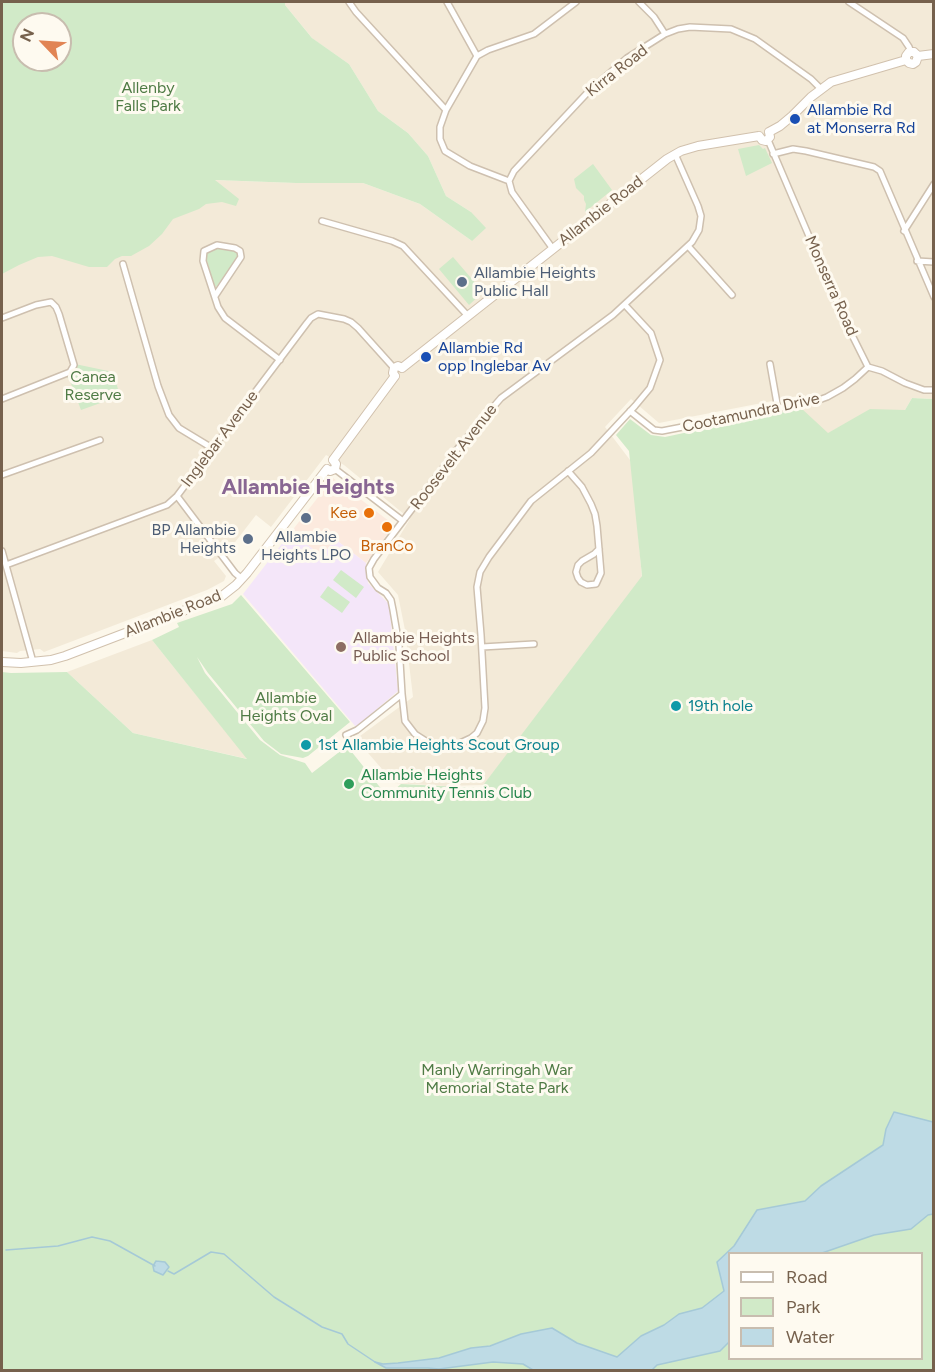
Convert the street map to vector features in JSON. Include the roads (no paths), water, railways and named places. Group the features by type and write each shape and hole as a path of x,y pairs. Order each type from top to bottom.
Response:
{"main road":[{"path":"769,136 820,89 839,79 906,60 913,64 916,62 914,54 933,54"},
{"name":"Allambie Road","path":"2,662 33,662 65,656 205,603 230,591 331,466 397,371 675,154 698,146 759,136 762,140 769,136"}],"street":[{"path":"349,2 446,110"},
{"path":"447,2 477,56"},
{"path":"553,249 512,192 509,182 470,166 445,151 440,139 440,127 446,110 477,56 534,34 576,2"},
{"path":"639,2 654,17 665,34"},
{"path":"849,2 903,38 914,54"},
{"name":"Kirra Road","path":"509,182 513,171 589,91 627,58 665,34 678,29 690,27 732,29 756,39 812,79 820,89"},
{"name":"Monserra Road","path":"769,136 773,154 846,323 868,366"},
{"path":"773,154 793,149 874,167 880,171 933,297"},
{"name":"Roosevelt Avenue","path":"402,694 399,645 393,610 386,593 378,588 370,577 369,568 462,443 501,398 625,305 688,246 699,230 701,216 675,154"},
{"path":"904,231 933,184"},
{"path":"322,220 403,246 468,316"},
{"path":"215,296 241,257 240,251 235,248 217,245 204,251 203,261 218,307 225,318 280,360"},
{"path":"688,246 732,295"},
{"path":"917,261 933,262"},
{"path":"123,264 168,415 179,428 212,448"},
{"path":"2,318 36,305 51,302 56,306 59,314 74,365 70,372 2,399"},
{"path":"402,694 405,721 415,734 435,745 459,744 477,733 483,721 485,708 477,587 480,572 531,501 591,453 650,388 660,360 651,333 625,305"},
{"name":"Inglebar Avenue","path":"6,565 167,505 177,496 311,318 318,314 351,322 397,371"},
{"path":"770,363 778,409"},
{"path":"868,366 905,383 924,390 933,390"},
{"name":"Cootamundra Drive","path":"630,411 654,430 662,431 816,401 827,397 855,379 868,366"},
{"path":"2,475 100,440"},
{"path":"331,466 403,521"},
{"path":"568,471 582,488 595,514 599,549 601,573 596,584 587,585 578,578 576,572 578,565 599,549"},
{"path":"177,496 235,573 242,579"},
{"path":"2,551 33,662"},
{"path":"482,648 534,644"},
{"path":"346,735 357,730 402,694"}],"water":[{"path":"894,1112 933,1122 933,1214 928,1215 911,1229 874,1235 825,1252 728,1252 728,1343 720,1351 657,1365 652,1370 533,1370 523,1364 493,1362 439,1369 386,1368 375,1362 383,1364 439,1358 471,1348 490,1346 521,1334 552,1328 577,1343 617,1357 641,1336 664,1325 679,1314 702,1308 724,1291 717,1262 734,1246 757,1210 805,1201 821,1186 883,1145 886,1129"},
{"path":"156,1261 165,1262 169,1267 163,1275 154,1271 153,1266"}],"waterway":[{"path":"6,1250 58,1246 92,1237 110,1241 155,1266"},
{"path":"168,1271 174,1274 211,1252 224,1254 274,1297 322,1327 342,1334 348,1344 375,1362"}],"place":[{"name":"Allambie Rd at Monserra Rd","path":"795,119"},
{"name":"Allambie Heights Public Hall","path":"462,282"},
{"name":"Allambie Rd opp Inglebar Av","path":"426,357"},
{"name":"Kee","path":"369,513"},
{"name":"Allambie Heights LPO","path":"306,518"},
{"name":"BranCo","path":"387,527"},
{"name":"BP Allambie Heights","path":"248,539"},
{"name":"Allambie Heights Public School","path":"341,647"},
{"name":"19th hole","path":"676,706"},
{"name":"1st Allambie Heights Scout Group","path":"306,745"},
{"name":"Allambie Heights Community Tennis Club","path":"349,784"}],"district":[{"name":"Allambie Heights","path":"308,488"}],"park label":[{"name":"Allenby Falls Park","path":"148,97"},
{"name":"Canea Reserve","path":"93,386"},
{"name":"Allambie Heights Oval","path":"286,707"},
{"name":"Manly Warringah War Memorial State Park","path":"497,1079"}]}
